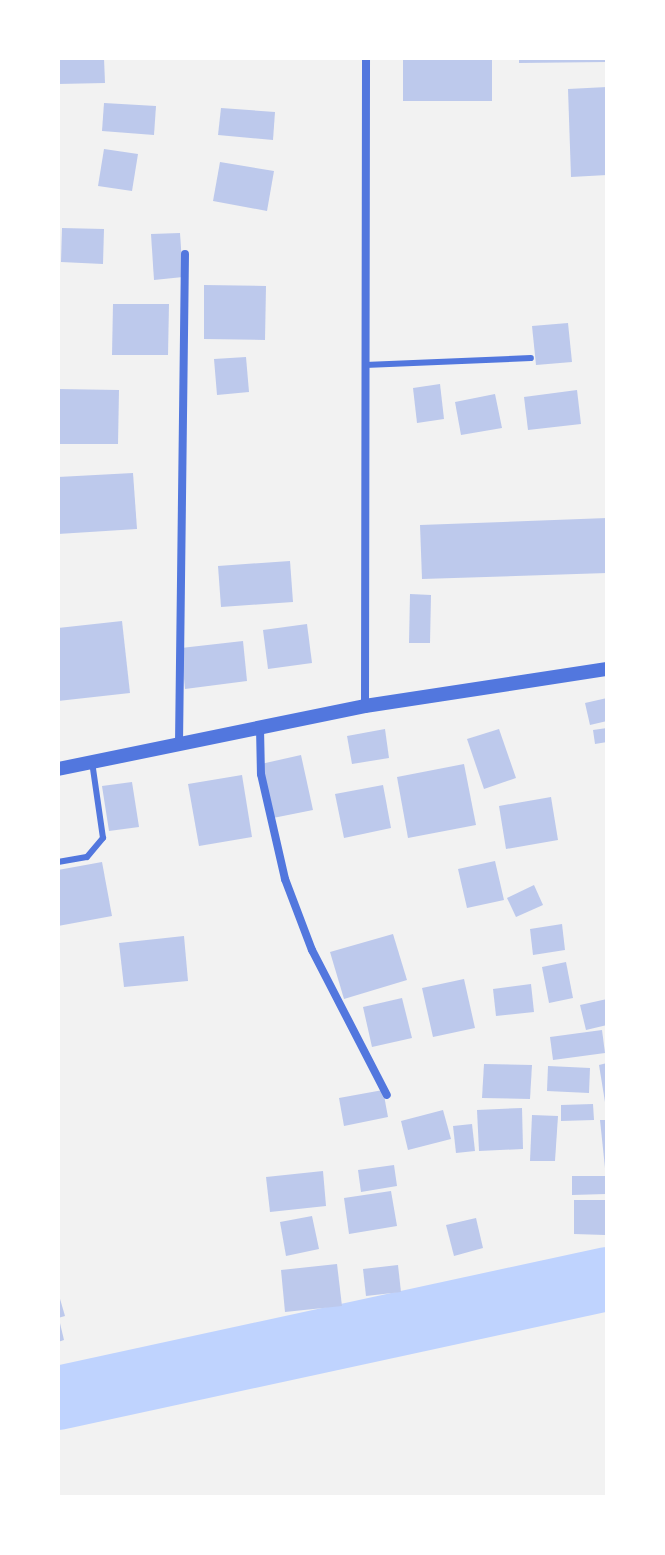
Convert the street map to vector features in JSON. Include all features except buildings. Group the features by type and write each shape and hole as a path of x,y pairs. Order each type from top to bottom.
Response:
{"street":[{"path":"365,706 366,58"},
{"path":"179,744 185,254"},
{"path":"58,769 365,706 607,669"},
{"path":"260,728 261,774 285,879 312,950 387,1095"}],"lane":[{"path":"365,365 531,358"},
{"path":"58,862 87,857 103,838 92,762"}],"waterway":[{"path":"58,1398 607,1279"}]}
